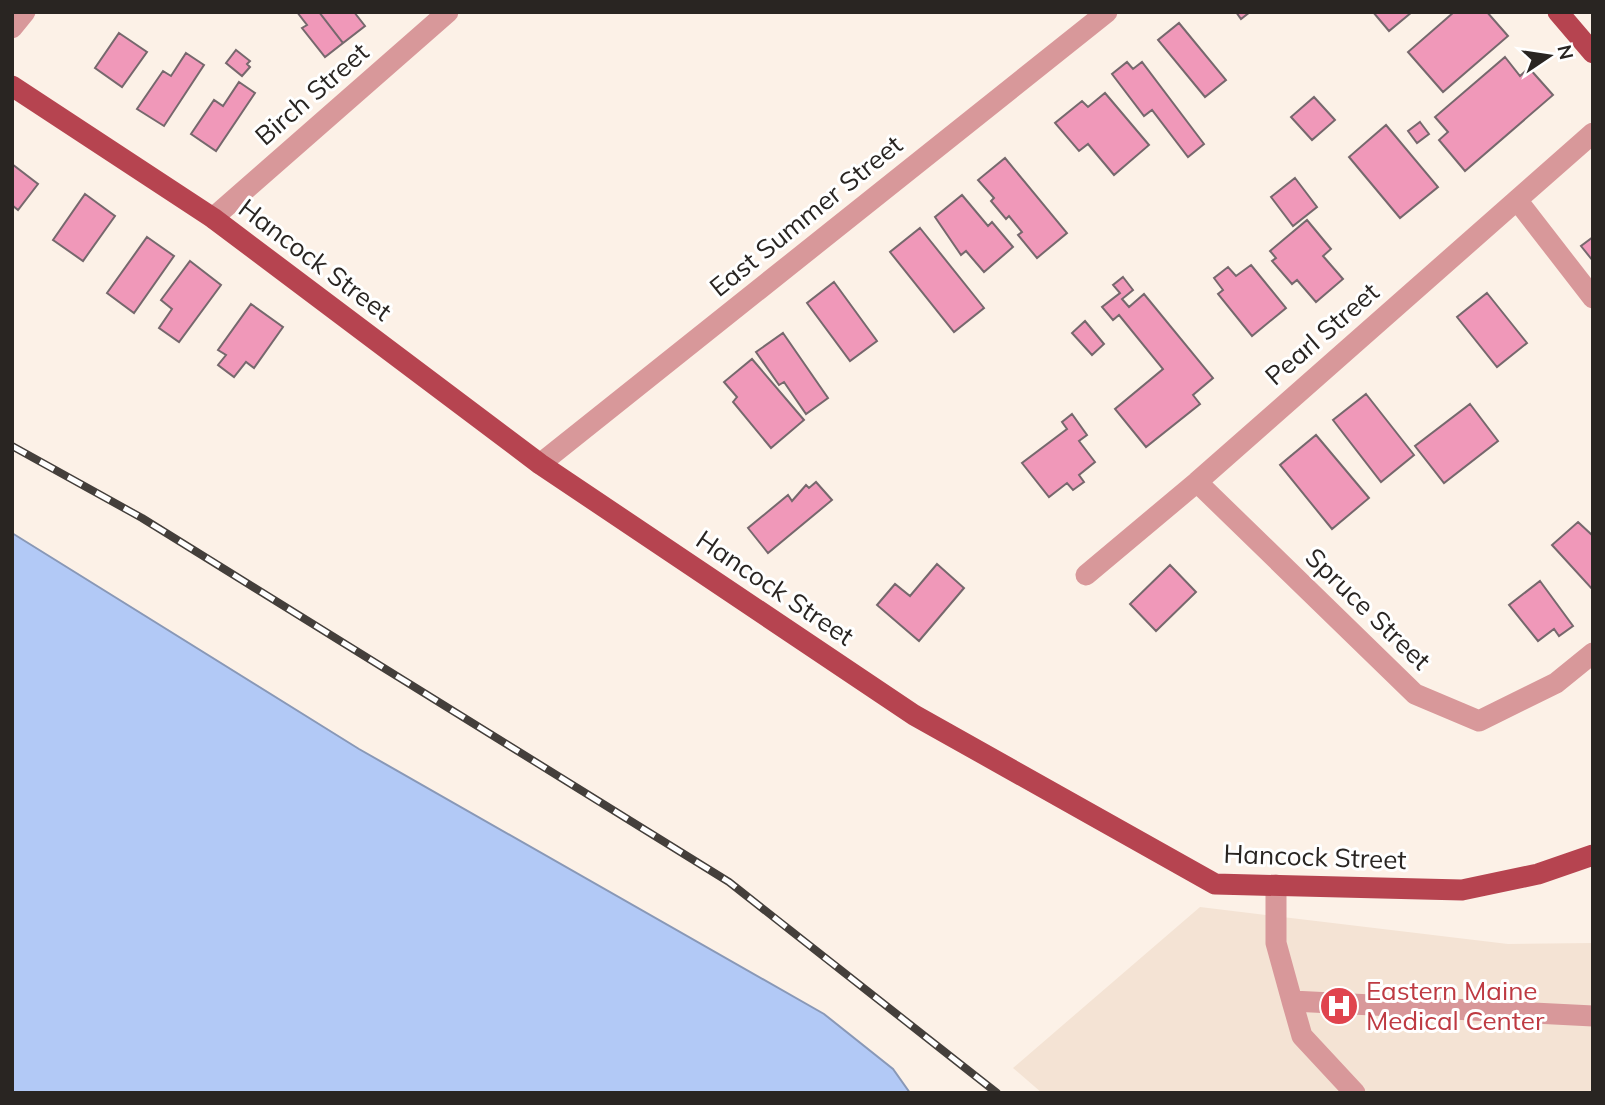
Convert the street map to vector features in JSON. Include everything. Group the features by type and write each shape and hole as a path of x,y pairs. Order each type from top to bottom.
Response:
{"main road":[{"path":"1558,12 1593,53"},
{"name":"Hancock Street","path":"12,86 213,218 540,464 914,715 1215,884 1462,890 1538,874 1593,855"}],"street":[{"path":"12,28 24,12"},
{"name":"Birch Street","path":"213,218 448,12"},
{"name":"East Summer Street","path":"540,464 1108,12"},
{"name":"Pearl Street","path":"1086,575 1197,482 1593,133"},
{"path":"1517,200 1593,298"},
{"name":"Spruce Street","path":"1197,482 1415,694 1479,721 1556,683 1593,653"},
{"path":"1276,885 1276,943 1303,1036 1355,1093"},
{"path":"1292,1001 1593,1016"}],"shaded area":[{"name":"Eastern Maine Medical Center","path":"1200,907 1508,944 1593,943 1593,1093 1042,1093 1013,1068"}],"water":[{"path":"12,533 359,749 824,1014 893,1069 910,1093 12,1093"}],"building":[{"path":"297,12 319,12 343,43 325,57 302,28 307,25"},
{"path":"319,12 354,12 365,26 343,43"},
{"path":"1236,12 1250,12 1241,19"},
{"path":"1373,12 1412,12 1389,31"},
{"path":"1454,12 1487,12 1508,36 1443,92 1408,52"},
{"path":"1179,23 1226,80 1205,97 1158,40"},
{"path":"119,33 147,52 122,87 95,68"},
{"path":"236,50 250,61 247,64 250,67 242,76 226,63"},
{"path":"186,53 204,65 164,126 137,109 163,71 171,76"},
{"path":"1505,57 1520,76 1529,68 1553,95 1465,171 1439,140 1448,132 1435,117"},
{"path":"1127,62 1133,69 1142,62 1204,144 1188,157 1152,110 1144,116 1112,74"},
{"path":"239,82 255,93 216,151 191,134 214,100 223,106"},
{"path":"1105,93 1149,145 1114,175 1088,144 1079,151 1055,123 1082,101 1088,107"},
{"path":"1314,97 1335,120 1312,140 1291,117"},
{"path":"1420,122 1429,134 1417,143 1408,131"},
{"path":"1386,125 1438,187 1400,218 1349,157"},
{"path":"1005,158 1067,233 1037,258 1018,235 1022,232 1009,216 1006,219 991,201 994,198 978,180"},
{"path":"12,164 38,184 18,210 12,205"},
{"path":"1295,178 1317,207 1293,226 1271,197"},
{"path":"85,194 115,216 83,261 53,240"},
{"path":"962,195 988,226 992,222 1013,247 984,272 966,251 961,255 935,217"},
{"path":"1307,220 1331,249 1323,256 1343,279 1316,302 1297,280 1292,284 1272,261 1276,258 1270,251"},
{"path":"920,228 984,308 954,332 890,252"},
{"path":"147,237 174,256 134,313 107,293"},
{"path":"1593,237 1593,261 1581,246"},
{"path":"190,261 221,285 179,342 159,328 172,309 161,300"},
{"path":"1251,265 1286,308 1252,336 1218,294 1223,290 1214,278 1228,267 1236,276"},
{"path":"1123,277 1133,290 1122,299 1129,307 1144,294 1213,378 1193,395 1200,404 1146,447 1115,409 1163,369 1119,315 1113,320 1102,307 1120,293 1113,285"},
{"path":"834,282 877,341 850,361 807,303"},
{"path":"1487,293 1527,343 1497,367 1457,317"},
{"path":"251,304 283,327 254,368 246,362 234,377 218,365 226,355 218,350"},
{"path":"1085,321 1104,344 1092,355 1072,333"},
{"path":"783,333 828,398 806,414 784,382 779,385 756,352"},
{"path":"752,359 804,420 771,448 733,402 737,397 724,382"},
{"path":"1366,394 1414,455 1381,482 1333,420"},
{"path":"1470,404 1498,441 1444,483 1415,446"},
{"path":"1072,414 1087,435 1079,441 1095,462 1079,475 1084,482 1073,490 1067,483 1049,497 1022,463 1067,429 1062,422"},
{"path":"1316,435 1369,498 1332,529 1280,465"},
{"path":"816,482 832,500 768,553 748,528 788,495 792,501 806,485 809,488"},
{"path":"1578,522 1593,536 1593,590 1552,545"},
{"path":"937,564 964,588 919,641 877,605 895,584 910,596"},
{"path":"1170,565 1196,592 1156,631 1130,604"},
{"path":"1540,581 1573,626 1559,636 1554,629 1538,641 1509,605"}],"railway":[{"path":"12,446 142,518 729,882 997,1093"}],"place":[{"name":"Eastern Maine Medical Center","path":"1339,1006"}]}
